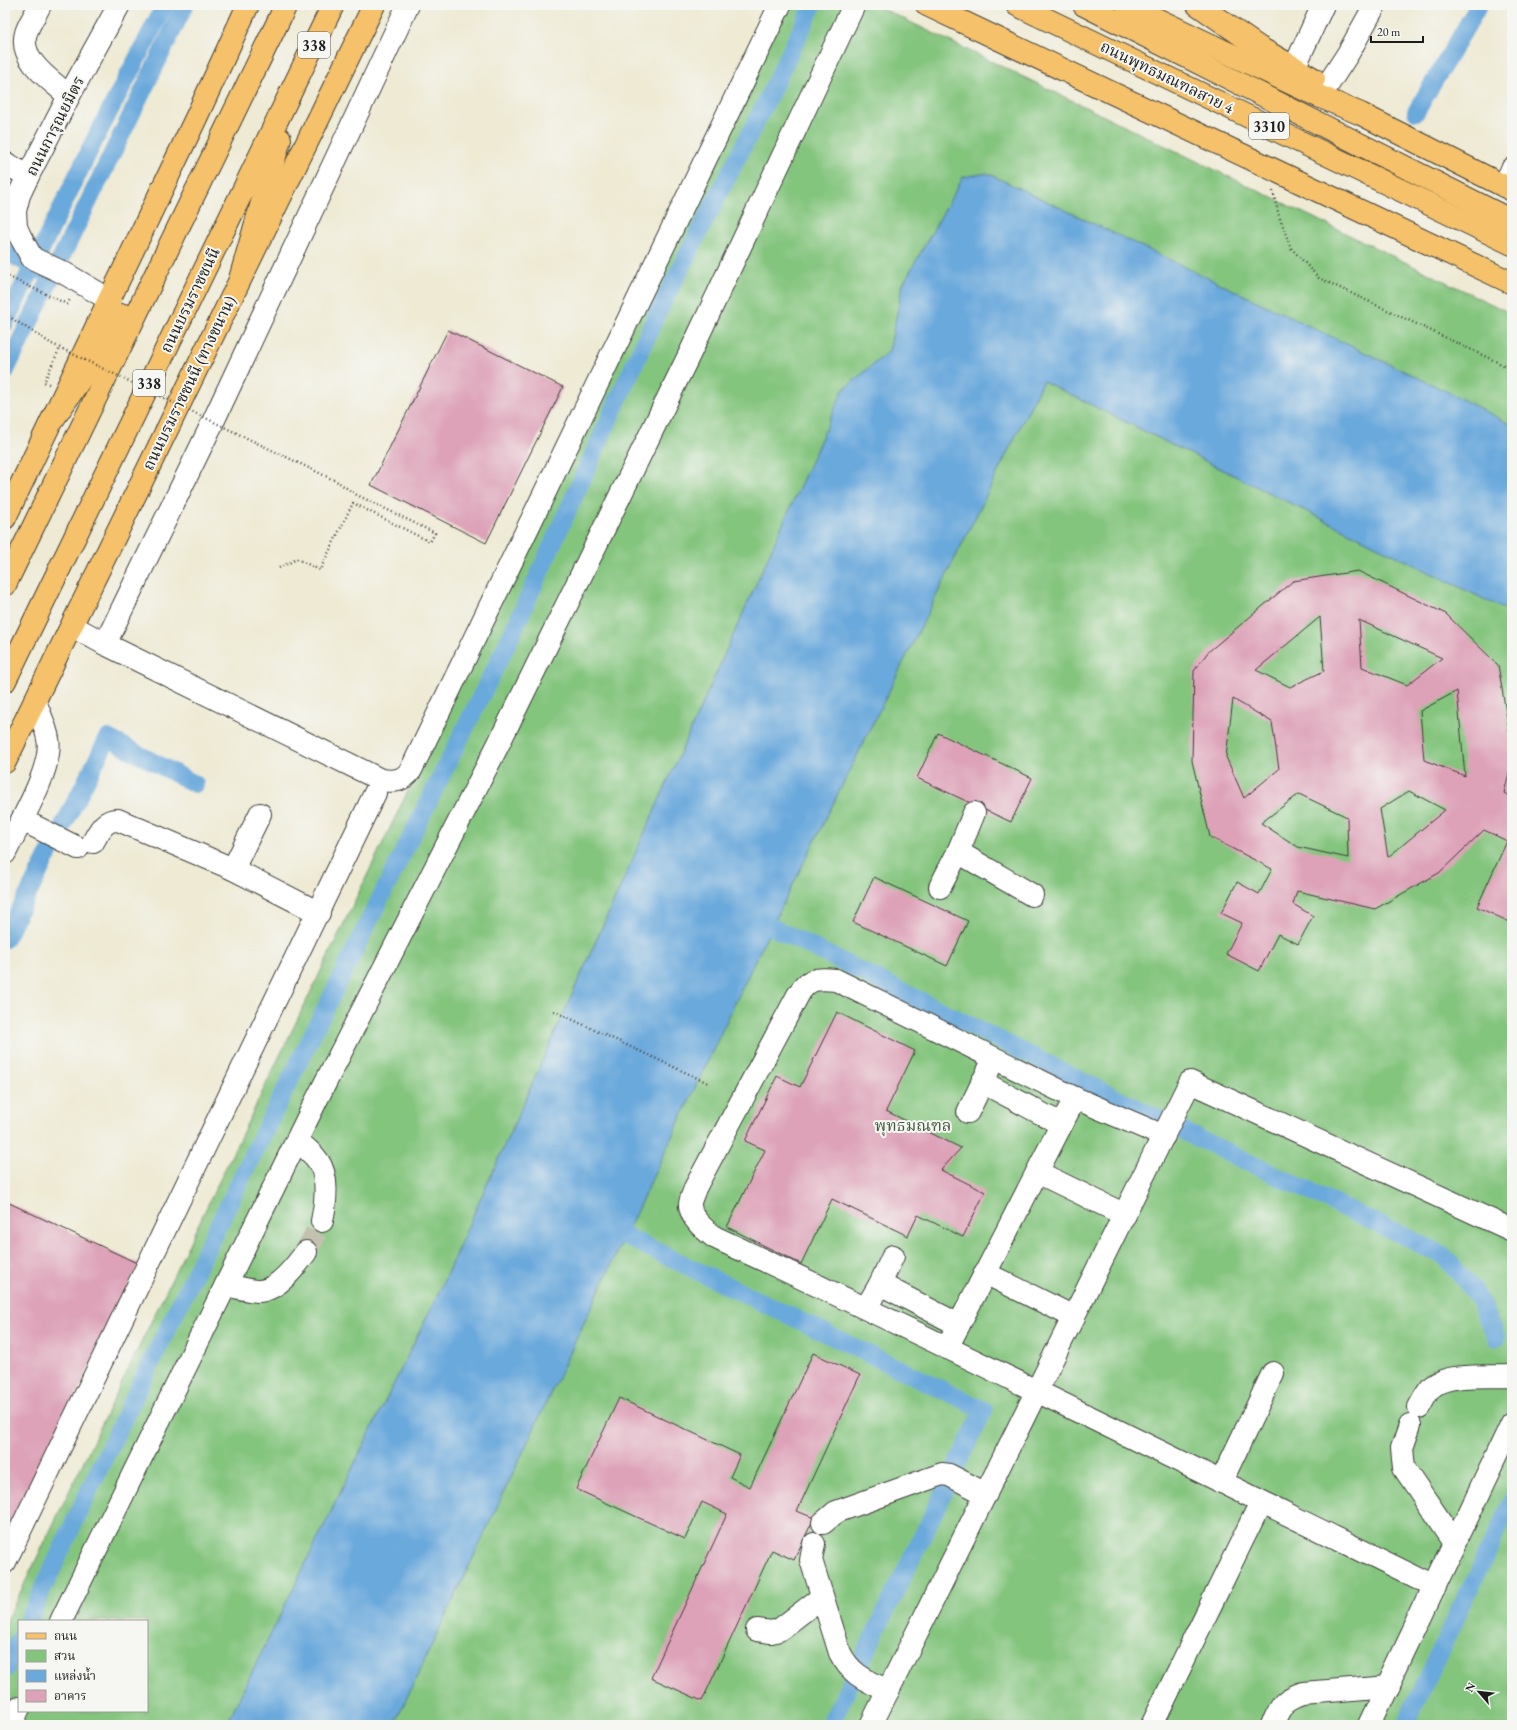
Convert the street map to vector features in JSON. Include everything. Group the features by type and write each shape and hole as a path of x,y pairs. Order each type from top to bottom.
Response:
{"main road":[{"path":"5,518 110,300 248,5"},
{"name":"338","path":"5,585 286,5"},
{"name":"ถนนบรมราชชนนี","path":"5,681 333,5"},
{"name":"ถนนบรมราชชนนี (ทางขนาน)","path":"5,762 374,5"},
{"path":"927,5 1512,283"},
{"path":"1084,5 1512,221"},
{"path":"1127,5 1316,95 1509,181"},
{"path":"1198,5 1260,48 1327,86 1361,114"},
{"name":"ถนนพุทธมณฑลสาย 4","path":"1021,7 1512,244"},
{"path":"240,279 294,86"},
{"path":"54,418 167,252"}],"street":[{"path":"40,5 26,32 25,45 37,68 69,96"},
{"name":"ถนนการุณยมิตร","path":"110,300 64,273 32,258 20,236 15,219 15,211 19,196 28,176 69,96 119,5"},
{"path":"105,644 211,426 408,5"},
{"path":"72,626 378,787 406,777 411,770 780,5"},
{"path":"61,1620 297,1140 502,738 691,351 854,5"},
{"path":"1294,68 1322,5"},
{"path":"1327,86 1350,52 1375,5"},
{"path":"5,164 28,176"},
{"path":"5,853 22,820 48,762 49,740 35,701"},
{"path":"5,1562 378,787"},
{"path":"940,886 958,852 974,813"},
{"path":"233,869 260,814"},
{"path":"22,820 44,831 80,845 106,823 113,820 118,820 233,869 319,912"},
{"path":"958,852 1032,895"},
{"path":"1164,1136 1074,1098 836,980 813,980 803,986 798,995 695,1188 690,1205 694,1217 702,1228 714,1238 866,1308 1037,1390 1435,1588"},
{"path":"968,1112 995,1058"},
{"path":"982,1082 1061,1124"},
{"path":"871,1725 881,1687 977,1489 1037,1390 1190,1082 1505,1227 1512,1242"},
{"path":"947,1348 1074,1098"},
{"path":"297,1140 317,1158 325,1179 326,1201 322,1221"},
{"path":"1037,1172 1125,1215"},
{"path":"226,1285 260,1291 274,1286 293,1270 306,1252"},
{"path":"866,1308 880,1284 893,1256"},
{"path":"985,1273 1074,1317"},
{"path":"880,1284 959,1325"},
{"path":"1221,1482 1273,1373"},
{"path":"1455,1543 1404,1468 1402,1448 1414,1416 1432,1387 1442,1381 1455,1378 1512,1376"},
{"path":"1369,1725 1512,1423"},
{"path":"823,1523 836,1512 935,1476 949,1475 977,1489"},
{"path":"1152,1725 1261,1502"},
{"path":"814,1544 811,1560 840,1653 847,1665 855,1673 881,1687"},
{"path":"757,1630 772,1632 779,1630 822,1597"},
{"path":"1272,1725 1281,1706 1289,1697 1303,1693 1388,1686"},
{"path":"11,1725 18,1710"}],"path":[{"path":"1268,167 1279,216 1291,248 1319,278 1512,369"},
{"path":"5,275 52,298"},
{"path":"5,314 52,344 338,482 355,494 435,533 430,542 352,503 320,570 297,559 279,568"},
{"path":"44,382 60,348"},
{"path":"554,1011 708,1083"}],"green space":[{"name":"พุทธมณฑล","path":"788,5 875,5 1512,314 1512,1725 5,1725 5,1624"}],"water":[{"path":"987,173 1450,393 1512,425 1512,613 1043,381 754,963 394,1725 226,1725 436,1298 843,390 889,351 903,284 963,177"}],"building":[{"path":"448,330 563,387 486,543 371,485"},
{"path":"1358,571 1446,614 1498,665 1512,748 1512,761 1504,793 1512,797 1512,923 1477,907 1507,841 1484,830 1439,873 1375,909 1297,891 1293,904 1313,916 1298,944 1278,934 1259,971 1226,954 1242,923 1221,913 1237,882 1259,894 1272,869 1210,837 1192,761 1194,671 1208,652 1293,581","holes":["1320,617 1324,671 1290,687 1256,670","1359,620 1442,658 1407,685 1362,667","1457,691 1465,776 1424,760 1420,711","1233,699 1272,722 1279,769 1244,798 1226,757","1409,791 1445,810 1388,857 1380,809","1299,794 1347,817 1348,858 1298,847 1261,823"]},
{"path":"938,733 1032,778 1011,822 917,778"},
{"path":"874,877 968,921 947,966 853,922"},
{"path":"837,1012 915,1051 886,1111 961,1148 941,1170 985,1192 963,1237 918,1215 908,1236 832,1199 801,1264 727,1227 765,1150 745,1141 777,1076 800,1087"},
{"path":"5,1201 139,1264 5,1544"},
{"path":"813,1353 860,1375 797,1511 814,1518 794,1560 772,1550 702,1701 651,1678 727,1514 702,1502 685,1539 576,1489 619,1398 740,1455 730,1477 750,1487"}],"waterway":[{"path":"5,323 96,137 165,5"},
{"path":"5,372 185,5"},
{"path":"28,1620 101,1465 260,1140 509,640 658,312 763,108 813,5"},
{"path":"1416,112 1479,5"},
{"path":"5,251 41,271"},
{"path":"5,939 108,738 195,784"},
{"path":"772,927 1195,1137 1443,1255 1474,1291 1497,1338"},
{"path":"625,1236 984,1410 830,1725"},
{"path":"1405,1725 1512,1500"},
{"path":"5,1670 18,1642"}],"tunnel":[{"path":"306,1252 322,1221"}]}
